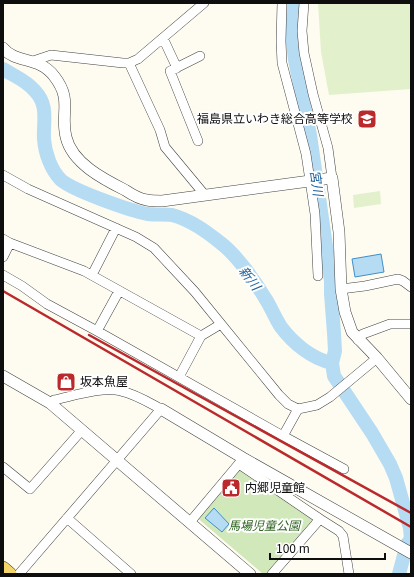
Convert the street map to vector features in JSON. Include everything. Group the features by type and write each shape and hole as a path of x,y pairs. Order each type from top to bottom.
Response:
{"main road":[{"path":"3,568 10,574"}],"street":[{"path":"282,3 282,63 306,154 311,181 315,214 318,276"},
{"path":"304,3 302,31 304,53 313,94 328,148 330,178 338,232 341,289 345,312 352,332 358,340 411,399"},
{"path":"33,61 51,55 123,64 129,63 138,59 199,5"},
{"path":"163,38 176,68"},
{"path":"3,48 8,54 33,61 50,70 64,93 64,131 66,139 80,161 103,180 145,200 162,201 204,194 330,178"},
{"path":"198,141 170,71 200,56"},
{"path":"129,63 160,130 165,147 204,194"},
{"path":"3,175 28,189 136,237 154,248 194,292 279,395 288,404 298,409 317,406 330,398 375,360"},
{"path":"92,276 116,228"},
{"path":"3,257 7,241 84,271 201,336"},
{"path":"3,275 22,286 47,304 344,469"},
{"path":"341,289 398,279 411,287"},
{"path":"97,331 119,291"},
{"path":"178,377 201,336 221,324"},
{"path":"358,340 363,334 390,324 411,324"},
{"path":"3,376 50,403 250,574"},
{"path":"50,403 54,400 107,389 120,390 132,394 161,409 241,461 339,531 343,536 349,574"},
{"path":"19,574 161,409"},
{"path":"283,436 298,409"},
{"path":"3,467 30,489 82,430"},
{"path":"190,522 241,461"},
{"path":"241,461 411,553"},
{"path":"67,518 132,574"},
{"path":"272,574 320,518"}],"green space":[{"path":"318,3 411,3 411,89 329,95 321,52"},
{"path":"380,191 381,204 354,208 353,195"},
{"name":"馬場児童公園","path":"239,464 320,519 272,574 263,574 195,516"}],"water":[{"path":"381,254 384,272 355,277 352,259"},
{"path":"214,508 229,524 222,532 205,518"}],"waterway":[{"name":"宮川","path":"294,3 292,34 295,60 310,135 331,281 335,351 332,363 334,376 372,433 390,464 396,478 410,528 411,539 407,544 399,574"},
{"name":"新川","path":"3,69 28,84 35,91 42,102 44,108 44,139 46,150 51,166 61,180 78,190 116,205 148,214 172,215 179,217 205,231 228,249 240,262 261,291 281,327 291,339 310,354 332,363"}],"railway":[{"path":"3,291 411,527"},
{"path":"89,335 411,513"}],"place":[{"name":"福島県立いわき総合高等学校","path":"367,119"},
{"name":"坂本魚屋","path":"66,382"},
{"name":"内郷児童館","path":"231,488"}]}
